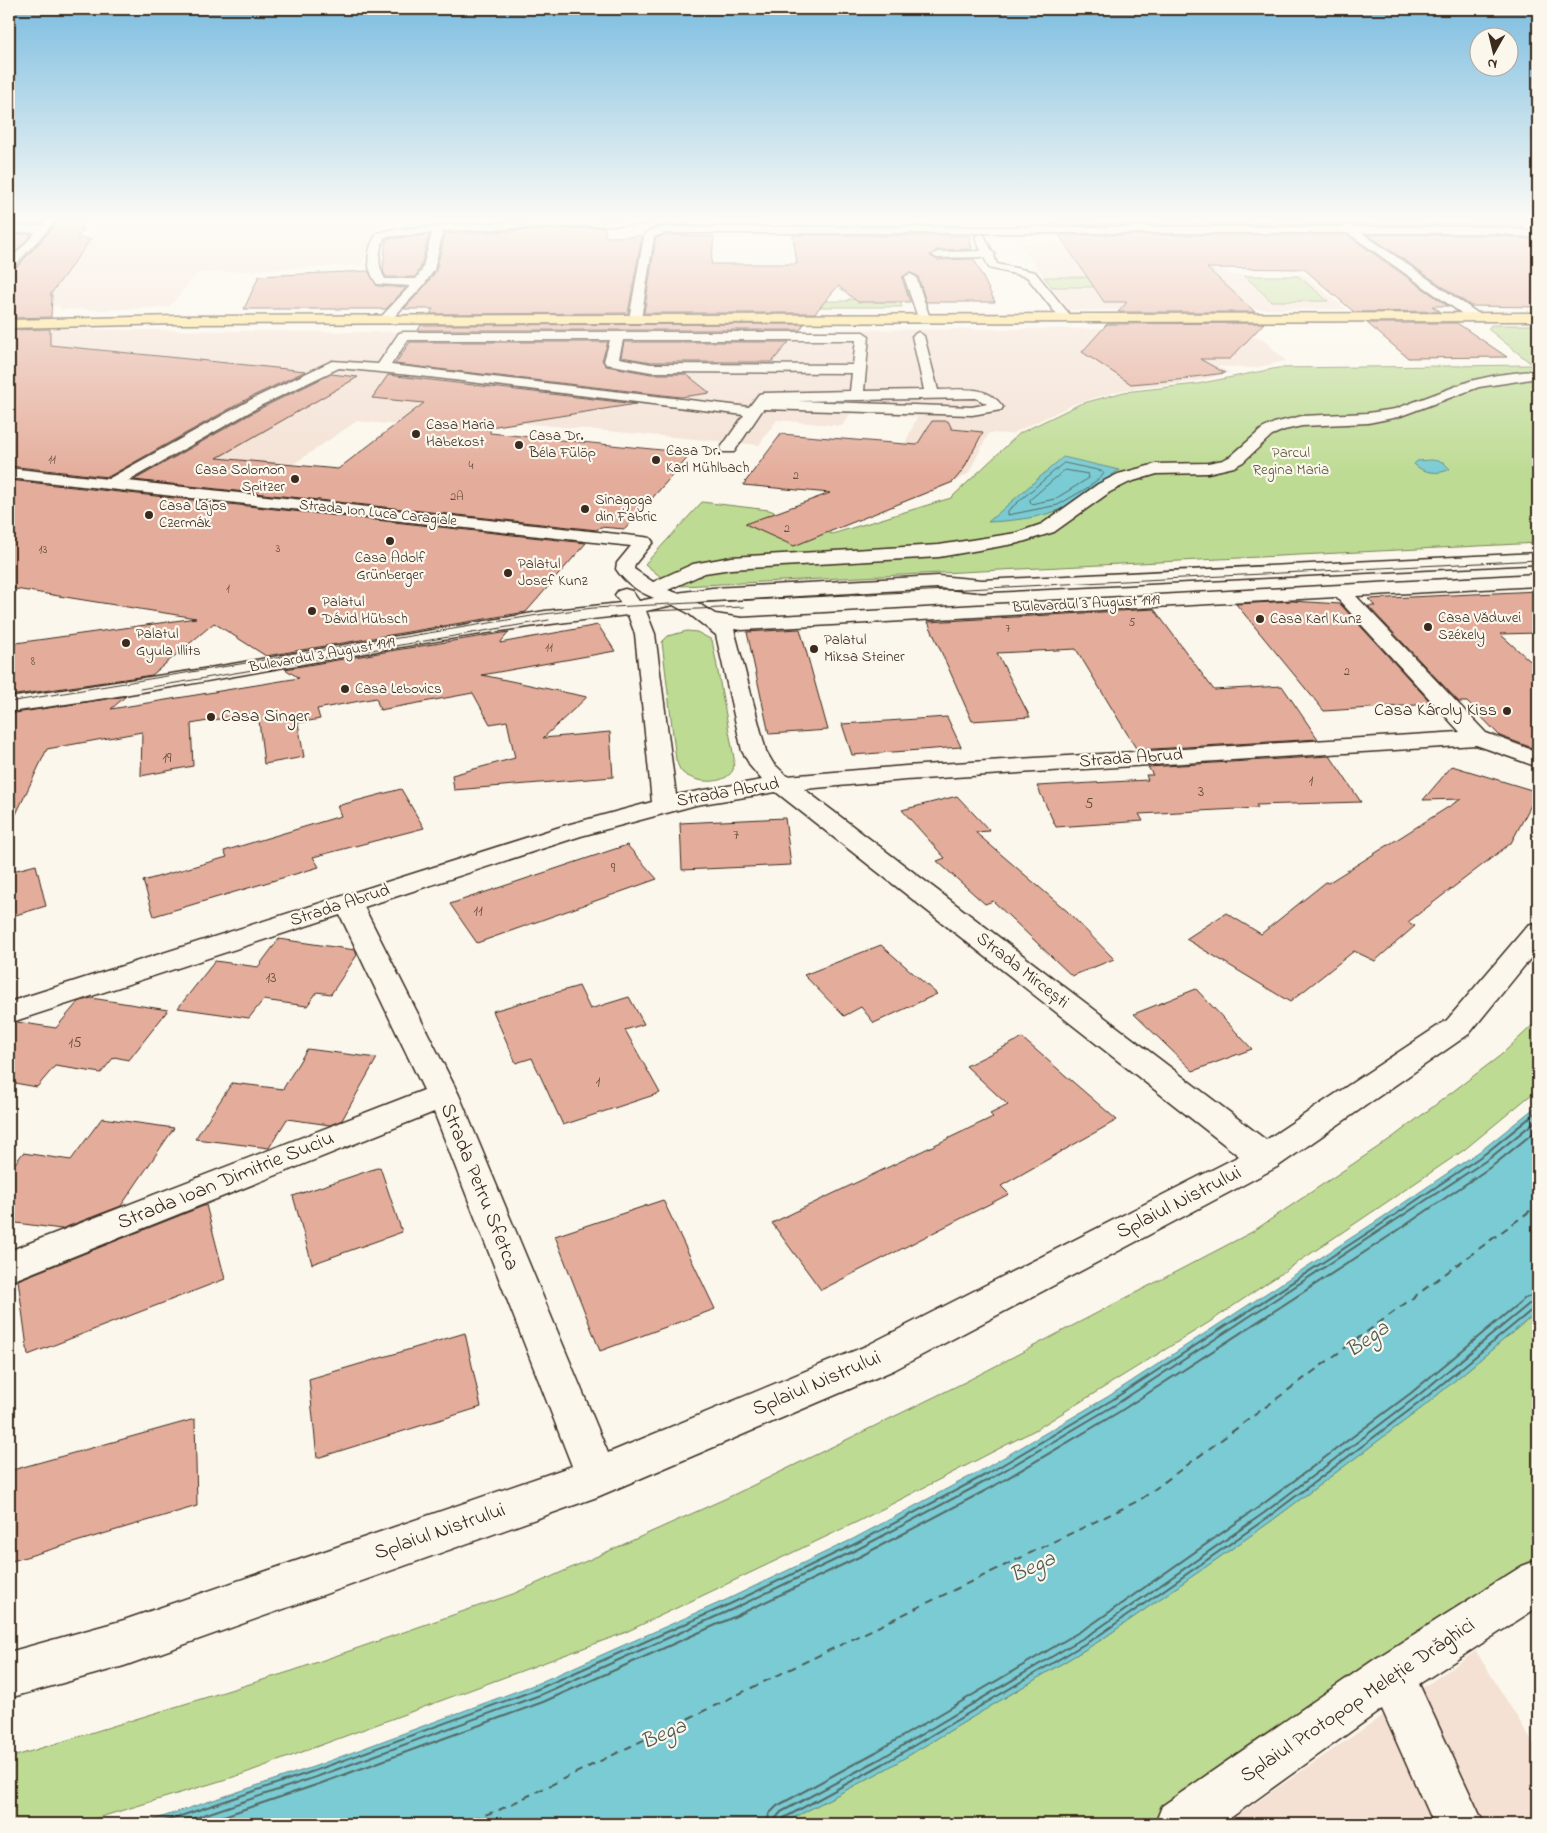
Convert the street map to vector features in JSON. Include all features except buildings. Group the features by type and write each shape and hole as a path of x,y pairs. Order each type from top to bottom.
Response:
{"main road":[{"path":"9,315 176,320"},
{"path":"9,324 176,320 385,319 1538,317"}],"street":[{"path":"385,319 398,306"},
{"path":"635,319 637,306"},
{"path":"920,306 924,318"},
{"path":"1056,306 1066,318"},
{"path":"1459,306 1475,317"},
{"path":"382,368 404,336 863,336 858,394"},
{"path":"618,336 612,361 651,368 860,369"},
{"path":"918,336 932,394"},
{"path":"111,484 257,402 336,364 613,396 756,408 972,411 996,407 991,400 978,394 858,394 764,397 756,408 728,449"},
{"path":"613,396 651,368"},
{"path":"652,590 700,568 731,563 762,560 860,558 984,545 1019,538 1048,528 1104,488 1124,478 1156,469 1208,468 1228,464 1237,459 1267,432 1279,426 1302,421 1368,418 1398,414 1475,384 1538,374"},
{"name":"Strada Ion Luca Caragiale","path":"9,473 644,542 626,563 624,581"},
{"name":"Bulevardul 3 August 1919","path":"9,705 582,612 635,608 675,599 725,593 938,582 982,586 1538,558"},
{"name":"Bulevardul 3 August 1919","path":"635,608 742,624 1538,580"},
{"path":"624,581 675,599 711,620"},
{"path":"624,581 645,634 665,804"},
{"path":"582,612 601,602 624,581"},
{"path":"1340,590 1478,738 1538,760"},
{"name":"Strada Mircești","path":"711,620 726,632 728,637 757,757 780,784 1265,1158"},
{"name":"Strada Abrud","path":"9,1013 572,831 665,804 723,792 780,784 906,773 1478,738"},
{"name":"Strada Petru Sfetca","path":"348,903 442,1095 597,1477"},
{"name":"Splaiul Nistrului","path":"9,1675 124,1643 597,1477 880,1358 1265,1158 1458,1027 1538,931"},
{"name":"Strada Ioan Dimitrie Suciu","path":"9,1268 442,1095"},
{"name":"Splaiul Protopop Meleție Drăghici","path":"1180,1824 1391,1676 1538,1582"},
{"path":"1391,1676 1459,1824"}],"shaded area":[{"path":"9,306 170,306 102,310 59,309 61,306 9,309"},
{"path":"1066,306 1342,306 1346,309 1069,310"},
{"path":"1223,328 1264,340 1286,361 1254,368 1217,366 1230,373 1193,382 1122,390 1074,404 1011,434 989,433 968,474 935,491 871,474 899,457 917,417 852,411 842,426 777,420 759,445 466,418 452,430 357,421 255,490 116,475 185,435 9,415 9,343 21,335 55,329 345,332"},
{"path":"1476,1651 1538,1751 1538,1824 1225,1824"}],"green space":[{"path":"901,306 902,307 765,307"},
{"name":"Parcul Regina Maria","path":"1491,325 1538,325 1538,543 682,586 668,583 645,564 702,502 769,510 832,534 951,498 1020,433 1080,404 1124,392 1197,384 1278,368 1533,365 1488,329"},
{"path":"687,631 697,632 712,640 734,758 733,770 723,779 716,781 702,781 688,776 683,773 676,760 662,642 668,636"},
{"path":"1538,1020 1538,1089 1464,1150 1208,1323 1035,1430 859,1521 624,1633 240,1775 77,1824 9,1824 9,1758 292,1671 513,1594 729,1497 965,1382 1252,1232 1393,1137 1501,1055"},
{"path":"1538,1311 1538,1582 1391,1675 1180,1824 782,1824 886,1769 1101,1640 1270,1522 1423,1407"}],"water":[{"path":"1063,457 1119,470 1084,496 1061,509 1035,517 988,522"},
{"path":"1432,460 1443,462 1450,469 1441,472 1431,472 1414,464 1417,461"},
{"name":"Bega","path":"1538,1105 1538,1311 1423,1407 1270,1522 1101,1640 886,1769 782,1824 141,1824 313,1767 536,1684 728,1599 853,1539 984,1469 1109,1396 1383,1217 1483,1149"}],"ferry route":[{"path":"459,1824 499,1810 1140,1500 1538,1205"}],"tram line":[{"path":"9,702 544,614 593,608 1538,560"},
{"path":"651,611 744,607"},
{"path":"140,689 549,620"}],"place":[{"name":"Casa Maria Habekost","path":"416,434"},
{"name":"Casa Dr. Béla Fülöp","path":"519,445"},
{"name":"Casa Dr. Karl Mühlbach","path":"656,460"},
{"name":"Casa Solomon Spitzer","path":"295,479"},
{"name":"Sinagoga din Fabric","path":"585,509"},
{"name":"Casa Lajos Czermák","path":"149,515"},
{"name":"Casa Adolf Grünberger","path":"390,541"},
{"name":"Palatul Josef Kunz","path":"508,573"},
{"name":"Palatul Dávid Hübsch","path":"312,611"},
{"name":"Casa Karl Kunz","path":"1260,619"},
{"name":"Casa Văduvei Székely","path":"1428,627"},
{"name":"Palatul Gyula Illits","path":"126,643"},
{"name":"Palatul Miksa Steiner","path":"814,649"},
{"name":"Casa Lebovics","path":"345,689"},
{"name":"Casa Károly Kiss","path":"1507,711"},
{"name":"Casa Singer","path":"211,717"}]}
